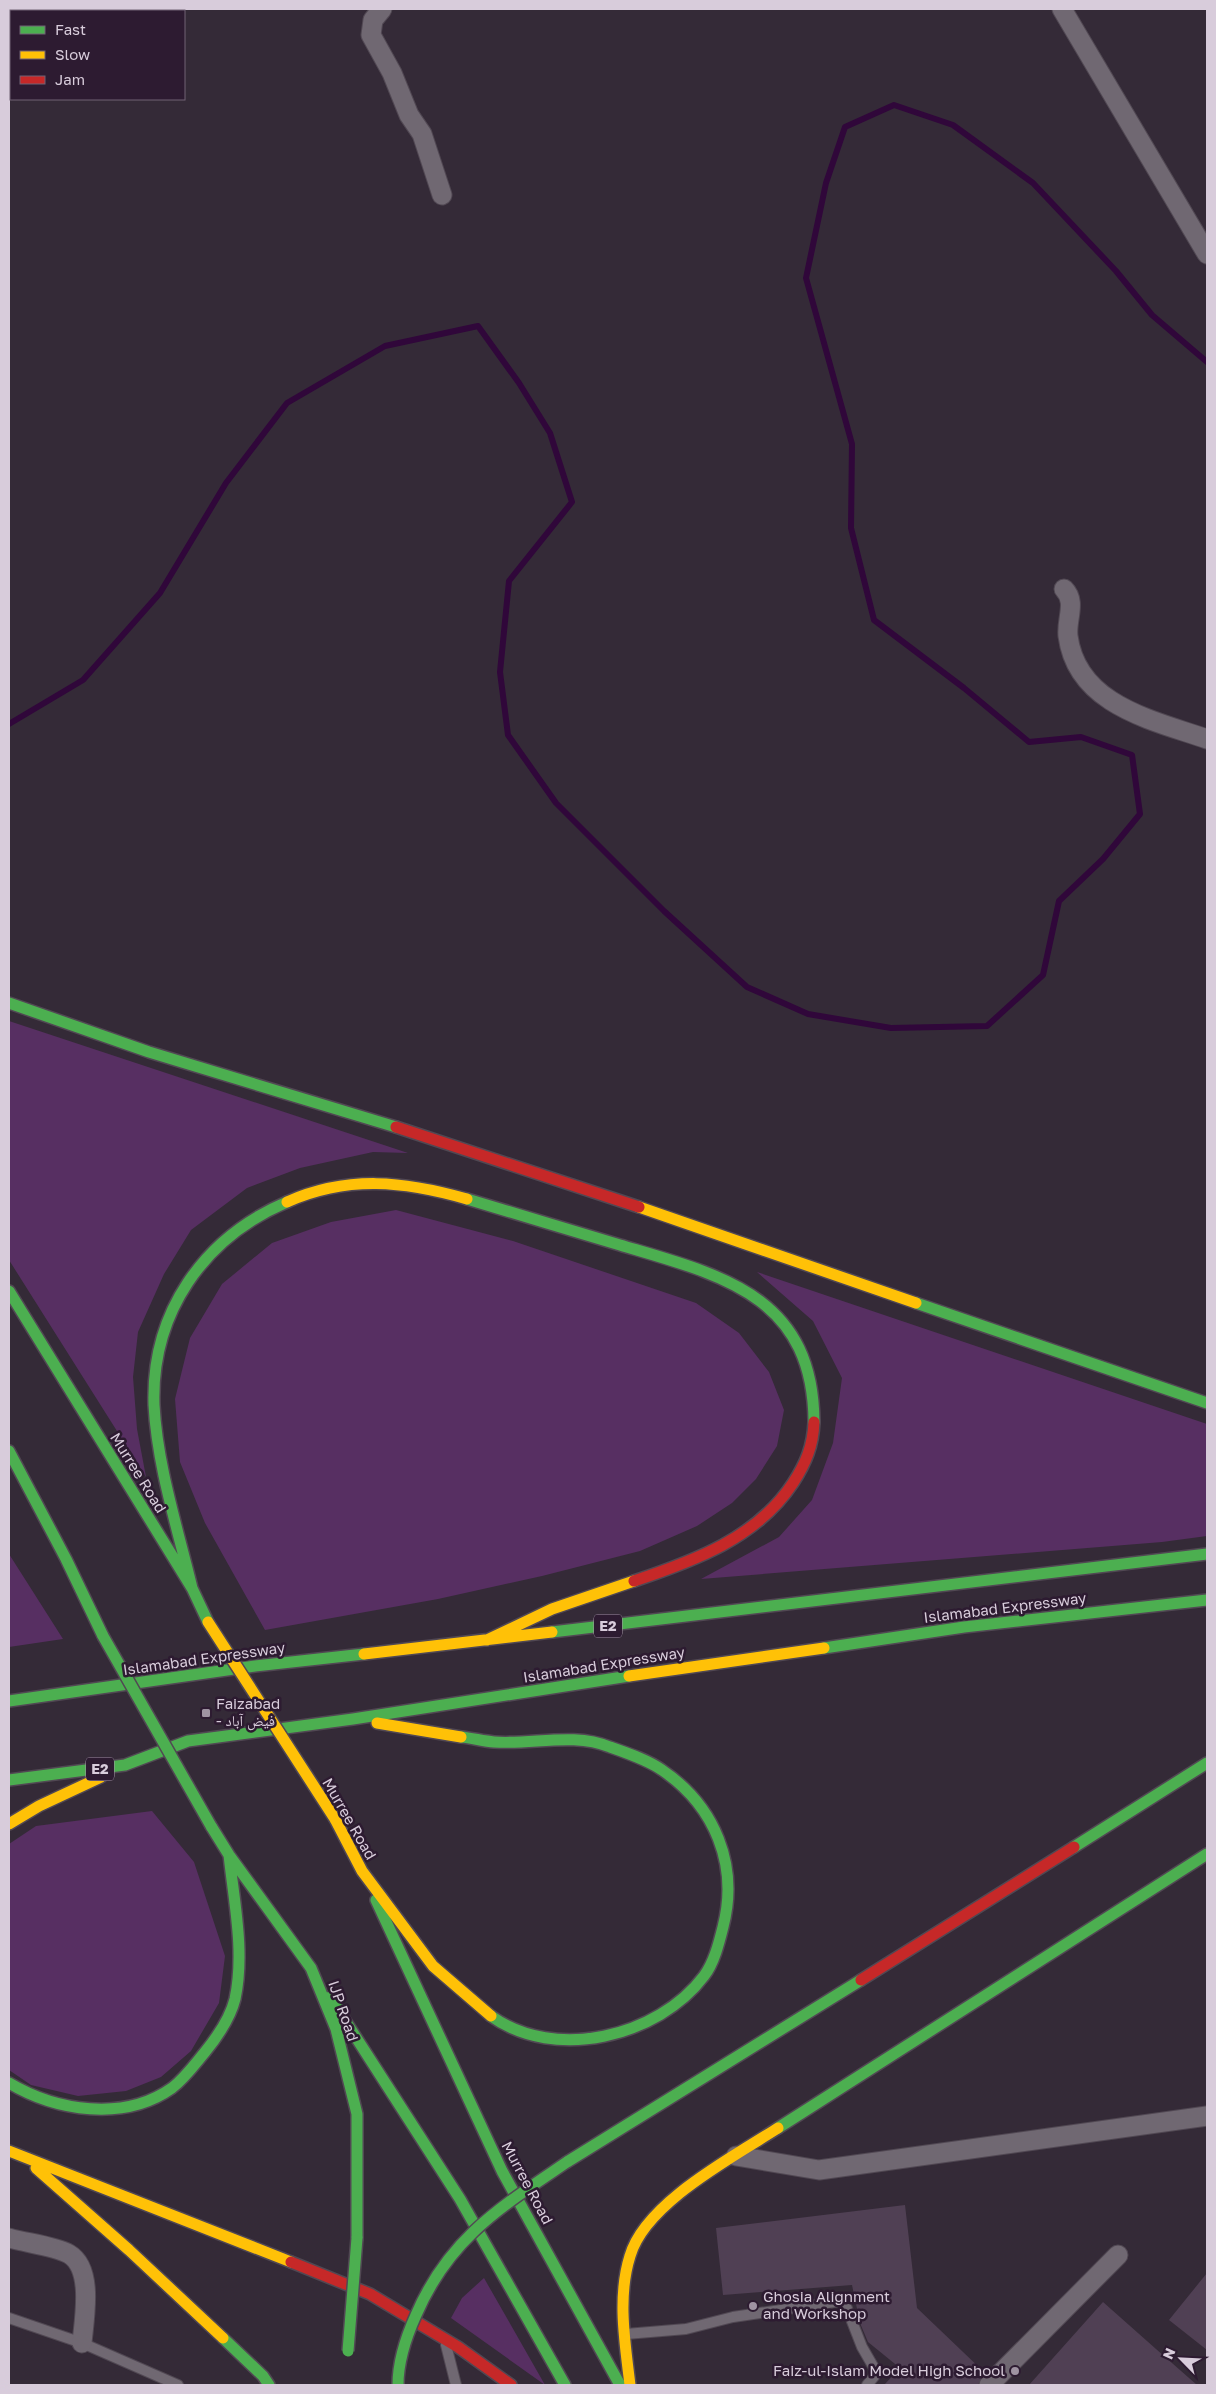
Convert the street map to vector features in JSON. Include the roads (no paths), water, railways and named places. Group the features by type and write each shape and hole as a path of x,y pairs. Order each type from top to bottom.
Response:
{"main road":[{"path":"9,1003 149,1052 342,1109 568,1183 1207,1403"},
{"path":"192,1588 157,1440 154,1396 157,1356 168,1322 184,1286 206,1259 230,1235 263,1212 302,1195 345,1184 395,1184 439,1190 705,1270 747,1290 779,1318 801,1350 812,1390 814,1422 810,1452 794,1486 772,1512 743,1534 716,1548 662,1572 552,1609 487,1640"},
{"name":"Murree Road","path":"9,1291 192,1588 208,1622 335,1819 362,1871 502,2171 620,2385"},
{"path":"9,1451 66,1559"},
{"path":"21,1500 66,1559"},
{"name":"Islamabad Expressway","path":"9,1701 255,1666 1207,1554"},
{"name":"IJP Road","path":"66,1559 103,1636 211,1826 229,1855 311,1968 336,2029 357,2114 358,2238 348,2351"},
{"name":"Islamabad Expressway","path":"9,1780 124,1765 188,1741 353,1719 571,1684 964,1627 1207,1600"},
{"path":"353,1719 495,1742 572,1739 608,1746 662,1769 688,1791 708,1817 722,1846 729,1875 728,1908 718,1946 705,1975 682,2000 658,2015 614,2036 570,2041 536,2037 506,2026 481,2008 433,1966 362,1871"},
{"path":"398,2385 401,2357 413,2320 430,2284 449,2256 486,2220 567,2162 1034,1873 1207,1763"},
{"path":"9,1824 39,1806 124,1765"},
{"path":"630,2385 623,2286 634,2245 649,2220 716,2168 1207,1854"},
{"path":"9,2083 22,2092 52,2104 92,2109 135,2105 168,2090 196,2063 219,2036 235,1999 239,1961 229,1855"},
{"path":"311,1968 460,2199 565,2385"},
{"path":"9,2151 148,2204 370,2294 445,2339 511,2385"},
{"path":"23,2157 129,2250 263,2376 269,2385"}],"street":[{"path":"382,9 372,20 372,36 392,73 409,115 422,134 442,195"},
{"path":"1062,9 1207,254"},
{"path":"1064,589 1071,602 1067,628 1070,653 1090,684 1122,709 1207,739"},
{"path":"736,2156 819,2170 1207,2116"},
{"path":"9,2238 68,2253 76,2259 84,2274 85,2303 82,2343"},
{"path":"988,2385 1118,2254"}],"lane":[{"path":"625,2334 686,2329 733,2317 841,2301 846,2306 862,2347 877,2373 867,2385"},
{"path":"9,2318 82,2343 178,2385"},
{"path":"445,2339 456,2385"}],"waterway":[{"path":"9,724 83,680 160,593 226,483 287,403 385,346 478,326 519,383 550,433 572,502 509,581 500,672 508,735 556,803 664,911 747,987 808,1014 891,1028 987,1026 1043,975 1059,901 1103,859 1140,814 1132,755 1081,737 1029,742 964,688 874,620 851,528 852,444 806,278 826,183 845,127 894,105 953,125 1033,183 1116,271 1152,315 1207,362"}],"place":[{"name":"Faizabad - فیض آباد","path":"206,1713"},
{"name":"Ghosia Alignment and Workshop","path":"753,2306"},
{"name":"Faiz-ul-Islam Model High School","path":"1015,2371"}]}
